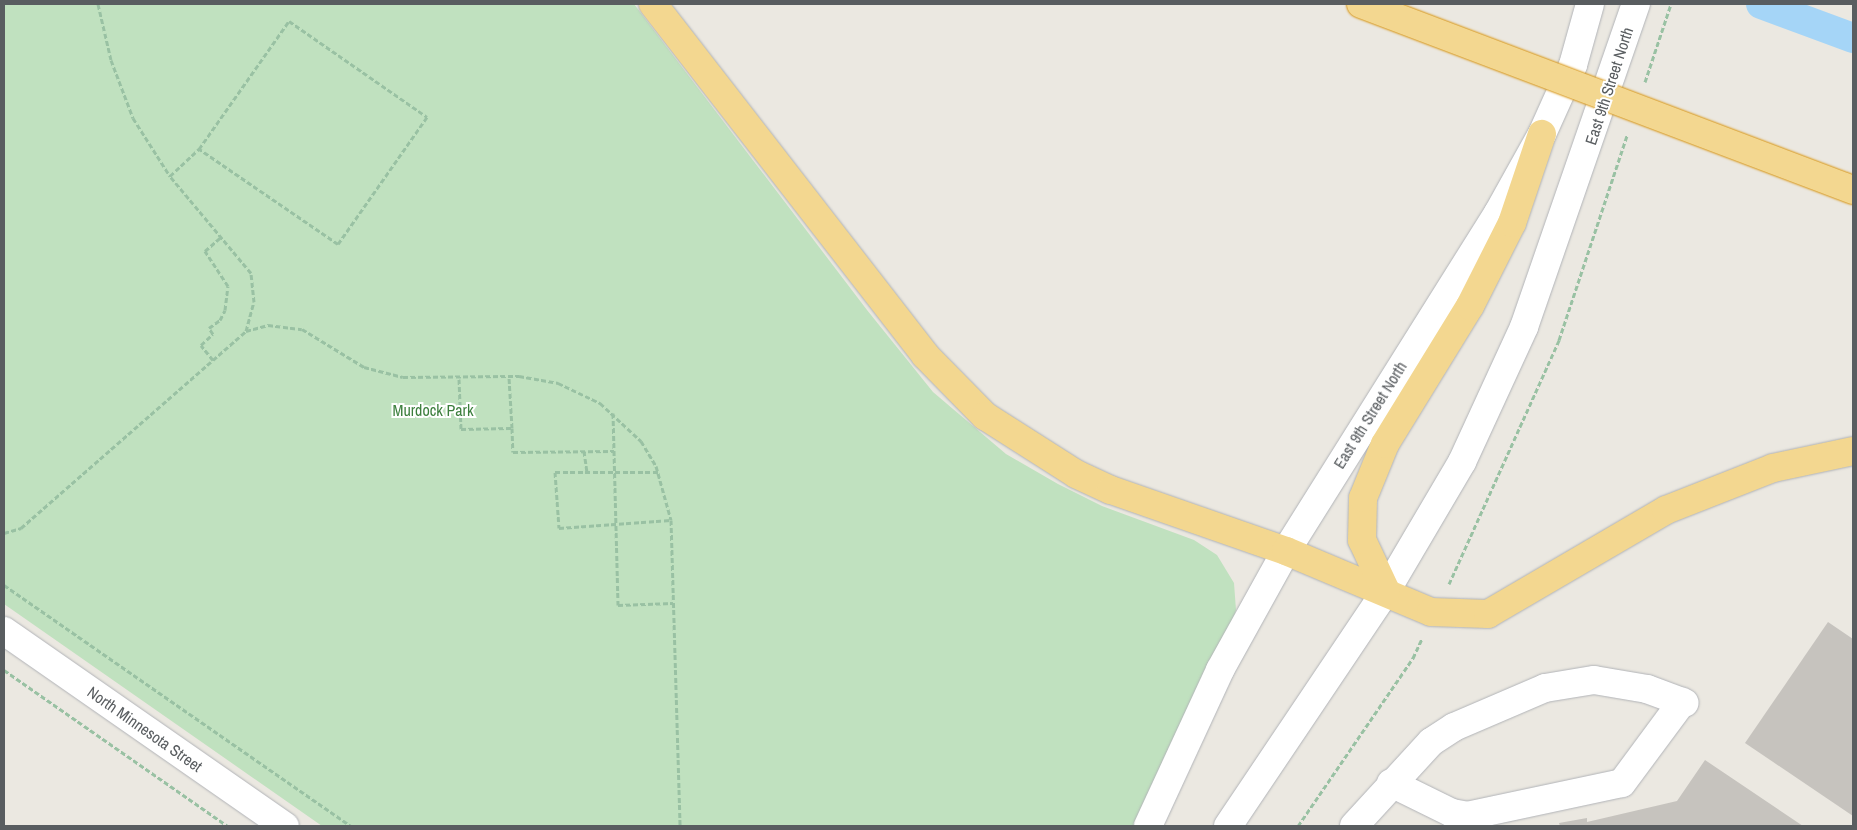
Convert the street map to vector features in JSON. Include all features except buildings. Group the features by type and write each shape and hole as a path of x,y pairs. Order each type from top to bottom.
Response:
{"highway":[{"path":"653,4 925,354 985,416 1085,478 1286,551 1431,612 1488,614 1666,510 1773,468 1853,451"},
{"path":"1361,4 1853,190"},
{"path":"1386,592 1362,540 1363,498 1385,444 1470,306 1512,223 1542,134"}],"street":[{"name":"East 9th Street North","path":"1148,826 1220,670 1286,551 1498,213 1542,134 1572,65 1590,4"},
{"name":"East 9th Street North","path":"1228,826 1386,592 1462,462 1524,327 1612,80 1636,4"},
{"name":"North Minnesota Street","path":"4,631 286,826"},
{"path":"1354,826 1391,783 1432,742 1454,727 1545,688 1570,681 1594,680 1647,689 1684,703 1622,783 1467,816 1452,813 1391,783"}],"path":[{"path":"98,4 111,60 133,118 170,176 251,273 254,302 246,331"},
{"path":"1660,38 1671,4"},
{"path":"170,176 199,149 289,21 427,117 338,244 199,149"},
{"path":"213,360 201,345 213,334 209,328 220,320 225,310 228,286 205,251 221,237"},
{"path":"4,533 21,528 246,331 268,325 302,329 364,367 402,377 459,379 510,377 558,383 613,412 641,441 658,472 671,520 680,826"},
{"path":"510,377 513,452 614,451"},
{"path":"459,379 461,429 512,428"},
{"path":"613,412 618,605 674,603"},
{"path":"584,451 587,472"},
{"path":"658,472 555,472 559,528 671,520"},
{"path":"4,585 351,826"},
{"path":"4,670 228,826"}],"green space":[{"name":"Murdock Park","path":"4,4 634,4 867,310 933,392 1006,454 1058,484 1102,506 1194,540 1217,555 1234,583 1236,610 1230,632 1138,826 322,826 4,604"}],"waterway":[{"path":"1761,4 1853,38"}]}
